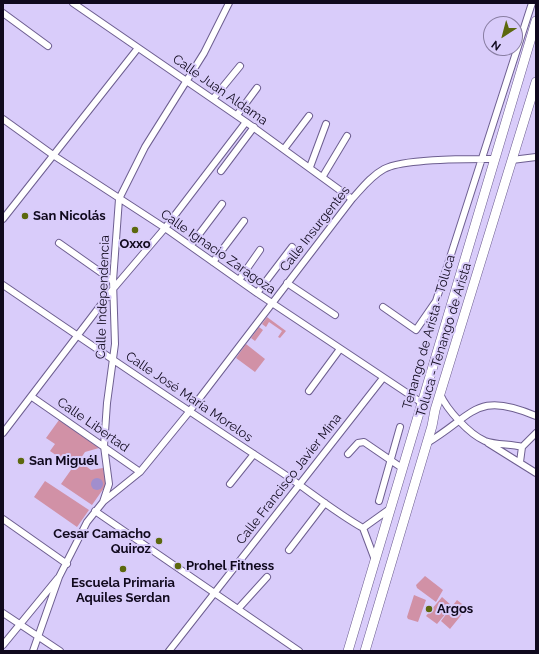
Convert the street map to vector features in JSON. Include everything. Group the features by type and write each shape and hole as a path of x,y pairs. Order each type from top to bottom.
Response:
{"highway":[{"name":"Tenango de Arista - Toluca","path":"348,651 536,21"},
{"name":"Toluca - Tenango de Arista","path":"365,651 440,394 536,82"}],"street":[{"name":"Calle Juan Aldama","path":"73,3 237,115 323,176 352,199"},
{"name":"Calle Independencia","path":"33,651 60,577 81,532 103,502 109,484 104,446 107,403 115,344 113,281 119,199 145,147 204,53 229,3"},
{"path":"384,307 416,330 431,310 444,278 532,3"},
{"path":"3,12 48,46"},
{"path":"3,219 138,48"},
{"path":"213,99 240,66"},
{"path":"237,115 257,88"},
{"path":"284,149 308,116"},
{"name":"Calle Ignacio Zaragoza","path":"3,119 53,155 165,228 257,293 422,403"},
{"path":"3,433 113,289 165,228 246,122"},
{"path":"310,167 326,124"},
{"path":"221,171 254,127"},
{"path":"323,176 346,136"},
{"path":"512,160 536,157"},
{"name":"Calle Insurgentes","path":"103,502 140,472 190,412 352,199 375,175 393,165 495,159"},
{"path":"191,246 222,204"},
{"path":"213,262 244,222"},
{"path":"60,243 113,281"},
{"path":"257,293 292,247"},
{"path":"239,280 260,250"},
{"path":"287,283 335,315"},
{"name":"Calle José María Morelos","path":"3,285 190,412 299,483 340,515 363,528"},
{"path":"309,391 340,349"},
{"name":"Calle Francisco Javier Mina","path":"169,651 299,483 383,378"},
{"path":"440,394 448,409 459,419 464,427 536,473"},
{"name":"Calle Libertad","path":"32,397 140,472"},
{"path":"426,444 444,433 459,419 482,406 490,404 503,405 536,416"},
{"path":"379,501 400,427"},
{"path":"520,462 522,446 536,432"},
{"path":"486,441 522,446"},
{"path":"348,454 358,442 364,442 402,468"},
{"path":"230,484 254,454"},
{"path":"289,550 325,503"},
{"path":"375,560 363,528 391,508"},
{"path":"95,511 299,651"},
{"path":"3,519 67,564"},
{"path":"3,645 19,624 60,577"},
{"path":"238,609 267,577"},
{"path":"3,613 60,651"}],"shaded area":[{"path":"267,317 286,331 280,338 278,337 282,331 269,322 266,327 262,324"},
{"path":"259,327 263,330 255,341 251,338"},
{"path":"246,344 265,359 255,372 236,358"},
{"path":"59,420 99,448 85,452 79,461 91,470 103,468 106,485 92,505 61,484 73,467 50,451 55,444 46,438"},
{"path":"95,478 99,478 103,484 99,490 95,490 91,486 91,482"},
{"path":"45,481 89,510 77,527 34,497"},
{"path":"425,576 443,590 436,602 417,588 416,585"},
{"path":"414,595 426,600 418,622 408,619 407,617"},
{"path":"442,597 452,606 437,624 426,616"},
{"path":"457,600 467,608 450,629 441,621"}],"place":[{"name":"San Nicolás","path":"25,216"},
{"name":"Oxxo","path":"135,230"},
{"name":"San Miguél","path":"21,461"},
{"name":"Cesar Camacho Quiroz","path":"159,541"},
{"name":"Prohel Fitness","path":"178,566"},
{"name":"Escuela Primaria Aquiles Serdan","path":"123,569"},
{"name":"Argos","path":"429,609"}]}
